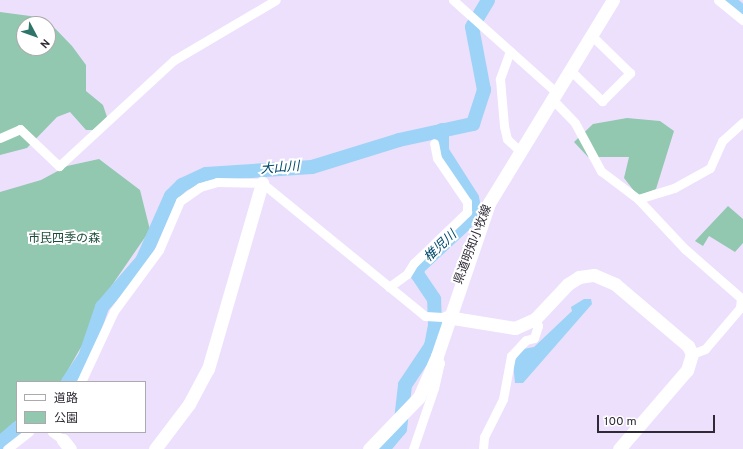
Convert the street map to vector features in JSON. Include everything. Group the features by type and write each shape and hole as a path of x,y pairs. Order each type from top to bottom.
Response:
{"street":[{"path":"0,138 20,130 59,166 174,60 276,0"},
{"path":"453,0 510,51 554,95 575,123 601,171 638,199 685,249 741,298 740,308 705,350 692,354"},
{"name":"県道明知小牧線","path":"369,449 394,423 406,413 419,397 437,356 441,317 489,204 613,0"},
{"path":"718,0 743,20"},
{"path":"570,70 602,101 630,73 591,35"},
{"path":"510,51 500,79 504,126 507,138 521,152"},
{"path":"638,199 674,188 710,168 722,142 743,122"},
{"path":"389,287 407,274 414,263 467,212 467,202 438,158 434,143"},
{"path":"81,381 114,312 159,250 180,201 200,187 217,182 262,183 425,316 441,317 502,329 515,328 535,319 568,284 594,275 616,284 688,346 692,354 687,370 623,448"},
{"path":"155,449 190,404 208,368 262,183"},
{"path":"483,449 484,437 503,399 511,356 526,340 534,338 538,326 535,319"},
{"path":"413,449 434,388 440,364 437,356"},
{"path":"7,449 28,433"},
{"path":"54,433 65,440"}],"green space":[{"path":"0,12 30,16 16,16 16,56 56,56 56,29 72,46 86,65 86,91 103,105 107,117 95,130 86,130 70,112 57,117 27,148 0,155"},
{"path":"627,118 660,121 674,131 656,189 638,196 624,178 629,157 588,157 574,142 593,124"},
{"name":"市民四季の森","path":"99,159 140,190 150,230 99,304 92,328 62,381 16,381 16,421 0,435 0,192 41,180 67,166"},
{"path":"728,206 743,219 743,243 735,252 709,236 703,246 695,241"}],"water":[{"path":"584,299 591,299 592,304 523,383 515,383 513,363 523,349 534,347 572,311 571,307"}],"waterway":[{"name":"大山川","path":"69,381 85,357 102,307 142,261 171,196 182,185 206,174 312,167 399,140 473,124 484,90 472,27 488,0"},
{"path":"728,0 743,13"},
{"name":"椎児川","path":"383,449 400,429 405,385 431,346 435,325 434,299 417,274 418,268 465,224 474,208 472,198 442,151 442,130"},
{"name":"大山川","path":"0,443 16,429"}]}
